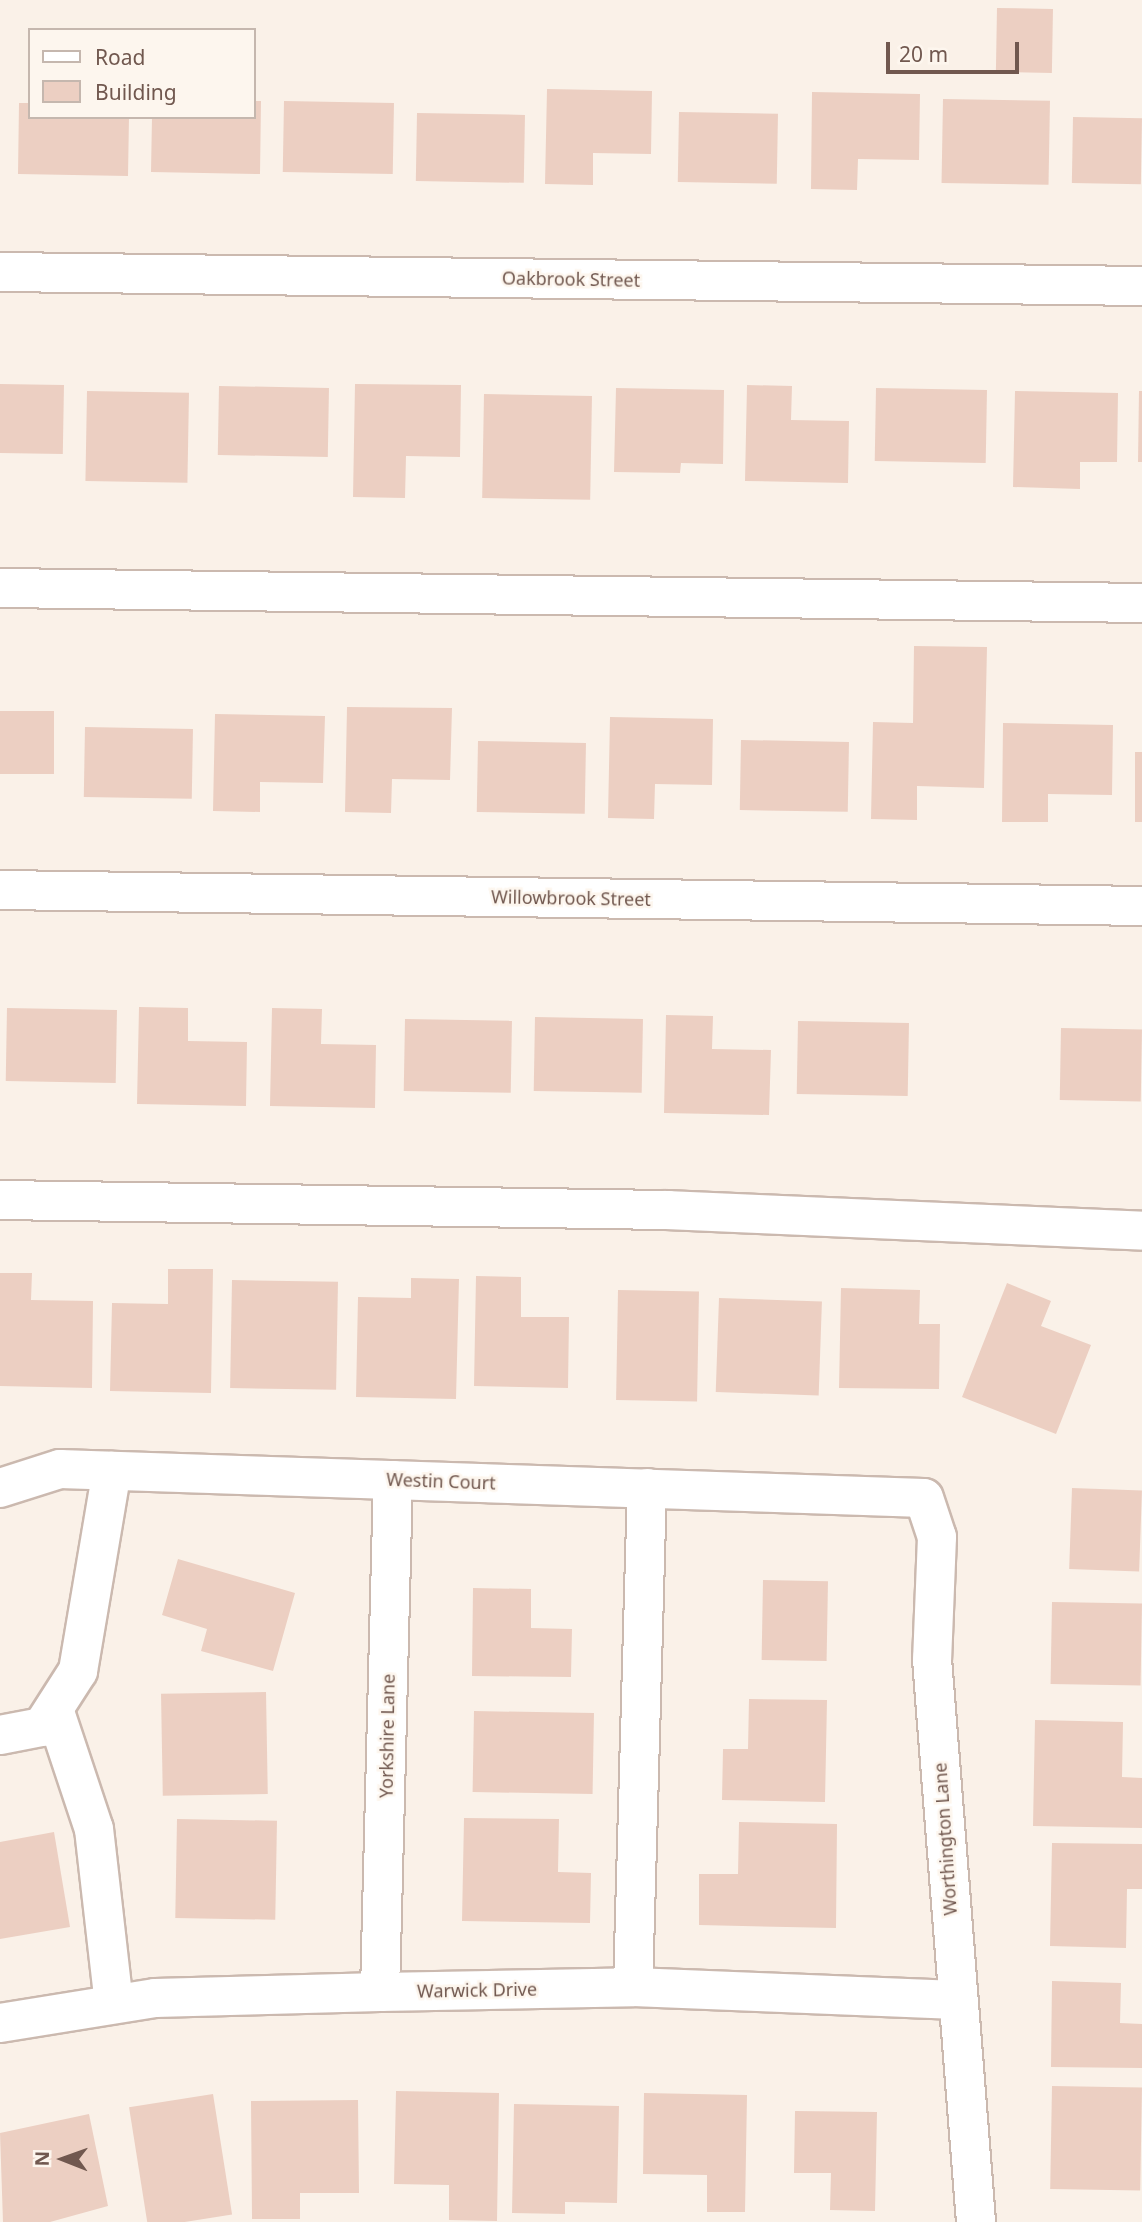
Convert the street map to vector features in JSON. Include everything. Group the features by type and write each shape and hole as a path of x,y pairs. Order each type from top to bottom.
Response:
{"street":[{"name":"Oakbrook Street","path":"0,272 1142,286"},
{"path":"0,588 1142,603"},
{"name":"Willowbrook Street","path":"0,890 1142,906"},
{"path":"0,1200 668,1210 1142,1231"},
{"name":"Westin Court","path":"0,1488 60,1469 884,1495"},
{"path":"0,1735 42,1727 78,1671 112,1471"},
{"name":"Yorkshire Lane","path":"380,1992 393,1480"},
{"path":"633,1987 647,1488"},
{"name":"Worthington Lane","path":"884,1495 924,1498 937,1536 932,1659 976,2222"},
{"path":"54,1709 94,1829 114,2004"},
{"name":"Warwick Drive","path":"0,2023 114,2004 380,1992 633,1987 957,2000"}],"building":[{"path":"997,8 1053,9 1052,73 996,72"},
{"path":"547,89 652,91 651,154 593,153 593,185 545,184"},
{"path":"812,92 920,94 919,160 858,159 857,190 811,189"},
{"path":"943,99 1050,101 1049,185 942,183"},
{"path":"256,101 261,101 260,174 151,172 152,119 256,119"},
{"path":"284,101 394,103 393,174 283,172"},
{"path":"19,103 28,103 28,119 129,119 128,176 18,174"},
{"path":"679,112 778,114 777,184 678,182"},
{"path":"417,113 525,115 524,183 416,181"},
{"path":"1073,117 1142,118 1141,184 1072,183"},
{"path":"0,384 64,385 63,454 0,453"},
{"path":"355,384 461,385 460,457 406,456 405,498 353,497"},
{"path":"747,385 792,386 791,420 849,421 848,483 745,481"},
{"path":"219,386 329,388 328,457 218,455"},
{"path":"616,388 724,390 723,464 681,463 680,473 614,472"},
{"path":"876,388 987,390 986,463 875,461"},
{"path":"87,391 189,393 187,483 85,481"},
{"path":"1015,391 1118,393 1117,462 1080,462 1080,489 1013,487"},
{"path":"1139,391 1142,391 1142,462 1138,462"},
{"path":"484,394 592,396 590,500 482,498"},
{"path":"914,646 987,647 984,788 917,786 917,820 871,819 873,722 913,723"},
{"path":"347,707 452,708 450,780 392,779 391,813 345,812"},
{"path":"0,711 54,711 54,774 0,774"},
{"path":"215,714 325,716 323,783 260,782 260,812 213,811"},
{"path":"610,717 713,719 712,785 655,784 654,819 608,818"},
{"path":"1003,723 1113,725 1112,795 1048,794 1048,822 1002,822"},
{"path":"85,727 193,729 192,799 84,797"},
{"path":"741,740 849,742 848,812 740,810"},
{"path":"478,741 586,743 585,814 477,812"},
{"path":"1135,752 1142,752 1142,822 1135,822"},
{"path":"139,1007 188,1008 188,1041 247,1042 246,1106 137,1104"},
{"path":"7,1008 117,1010 116,1083 6,1081"},
{"path":"272,1008 322,1009 321,1044 376,1045 375,1108 270,1106"},
{"path":"666,1015 713,1016 712,1049 771,1050 769,1115 664,1113"},
{"path":"535,1017 643,1019 642,1093 534,1091"},
{"path":"405,1019 512,1021 511,1093 404,1091"},
{"path":"798,1021 909,1023 908,1096 797,1094"},
{"path":"1061,1028 1142,1029 1141,1101 1060,1100"},
{"path":"168,1269 213,1269 211,1393 110,1391 112,1303 168,1304"},
{"path":"0,1273 32,1273 31,1300 93,1301 92,1388 0,1386"},
{"path":"476,1276 521,1277 521,1317 569,1317 568,1388 474,1386"},
{"path":"411,1278 459,1279 456,1399 356,1397 358,1297 411,1298"},
{"path":"232,1280 338,1282 336,1390 230,1388"},
{"path":"1007,1283 1051,1301 1041,1326 1091,1345 1056,1434 962,1397"},
{"path":"841,1288 920,1290 919,1324 940,1324 939,1389 839,1388"},
{"path":"618,1290 699,1291 697,1401 616,1400"},
{"path":"719,1298 822,1302 819,1396 716,1392"},
{"path":"1072,1488 1142,1490 1139,1571 1069,1569"},
{"path":"178,1559 295,1593 273,1671 201,1651 207,1629 162,1615"},
{"path":"763,1580 828,1581 827,1661 762,1660"},
{"path":"473,1588 531,1589 531,1628 572,1629 571,1677 472,1676"},
{"path":"1052,1602 1142,1604 1141,1686 1051,1684"},
{"path":"266,1692 268,1794 163,1796 161,1694"},
{"path":"749,1699 827,1700 825,1802 722,1800 723,1749 748,1749"},
{"path":"474,1711 594,1713 593,1794 473,1792"},
{"path":"1035,1720 1123,1722 1122,1777 1142,1778 1142,1828 1033,1826"},
{"path":"464,1818 559,1819 558,1872 591,1873 590,1923 462,1921"},
{"path":"177,1819 277,1821 275,1920 175,1918"},
{"path":"739,1822 837,1824 836,1928 699,1925 699,1874 738,1874"},
{"path":"54,1832 70,1927 0,1939 0,1842"},
{"path":"1052,1843 1142,1844 1142,1889 1127,1889 1126,1948 1050,1946"},
{"path":"1052,1981 1121,1983 1120,2023 1142,2024 1142,2068 1051,2067"},
{"path":"1052,2086 1142,2088 1140,2191 1050,2189"},
{"path":"396,2091 499,2093 497,2221 449,2220 449,2185 394,2184"},
{"path":"644,2093 747,2095 745,2212 707,2212 707,2175 643,2174"},
{"path":"213,2094 232,2214 185,2222 147,2222 129,2107"},
{"path":"358,2100 359,2193 300,2193 300,2219 252,2219 251,2101"},
{"path":"514,2104 619,2106 617,2203 565,2202 565,2214 512,2213"},
{"path":"795,2111 877,2112 875,2211 830,2210 831,2173 794,2173"},
{"path":"89,2114 108,2206 50,2222 3,2222 0,2133"}]}
